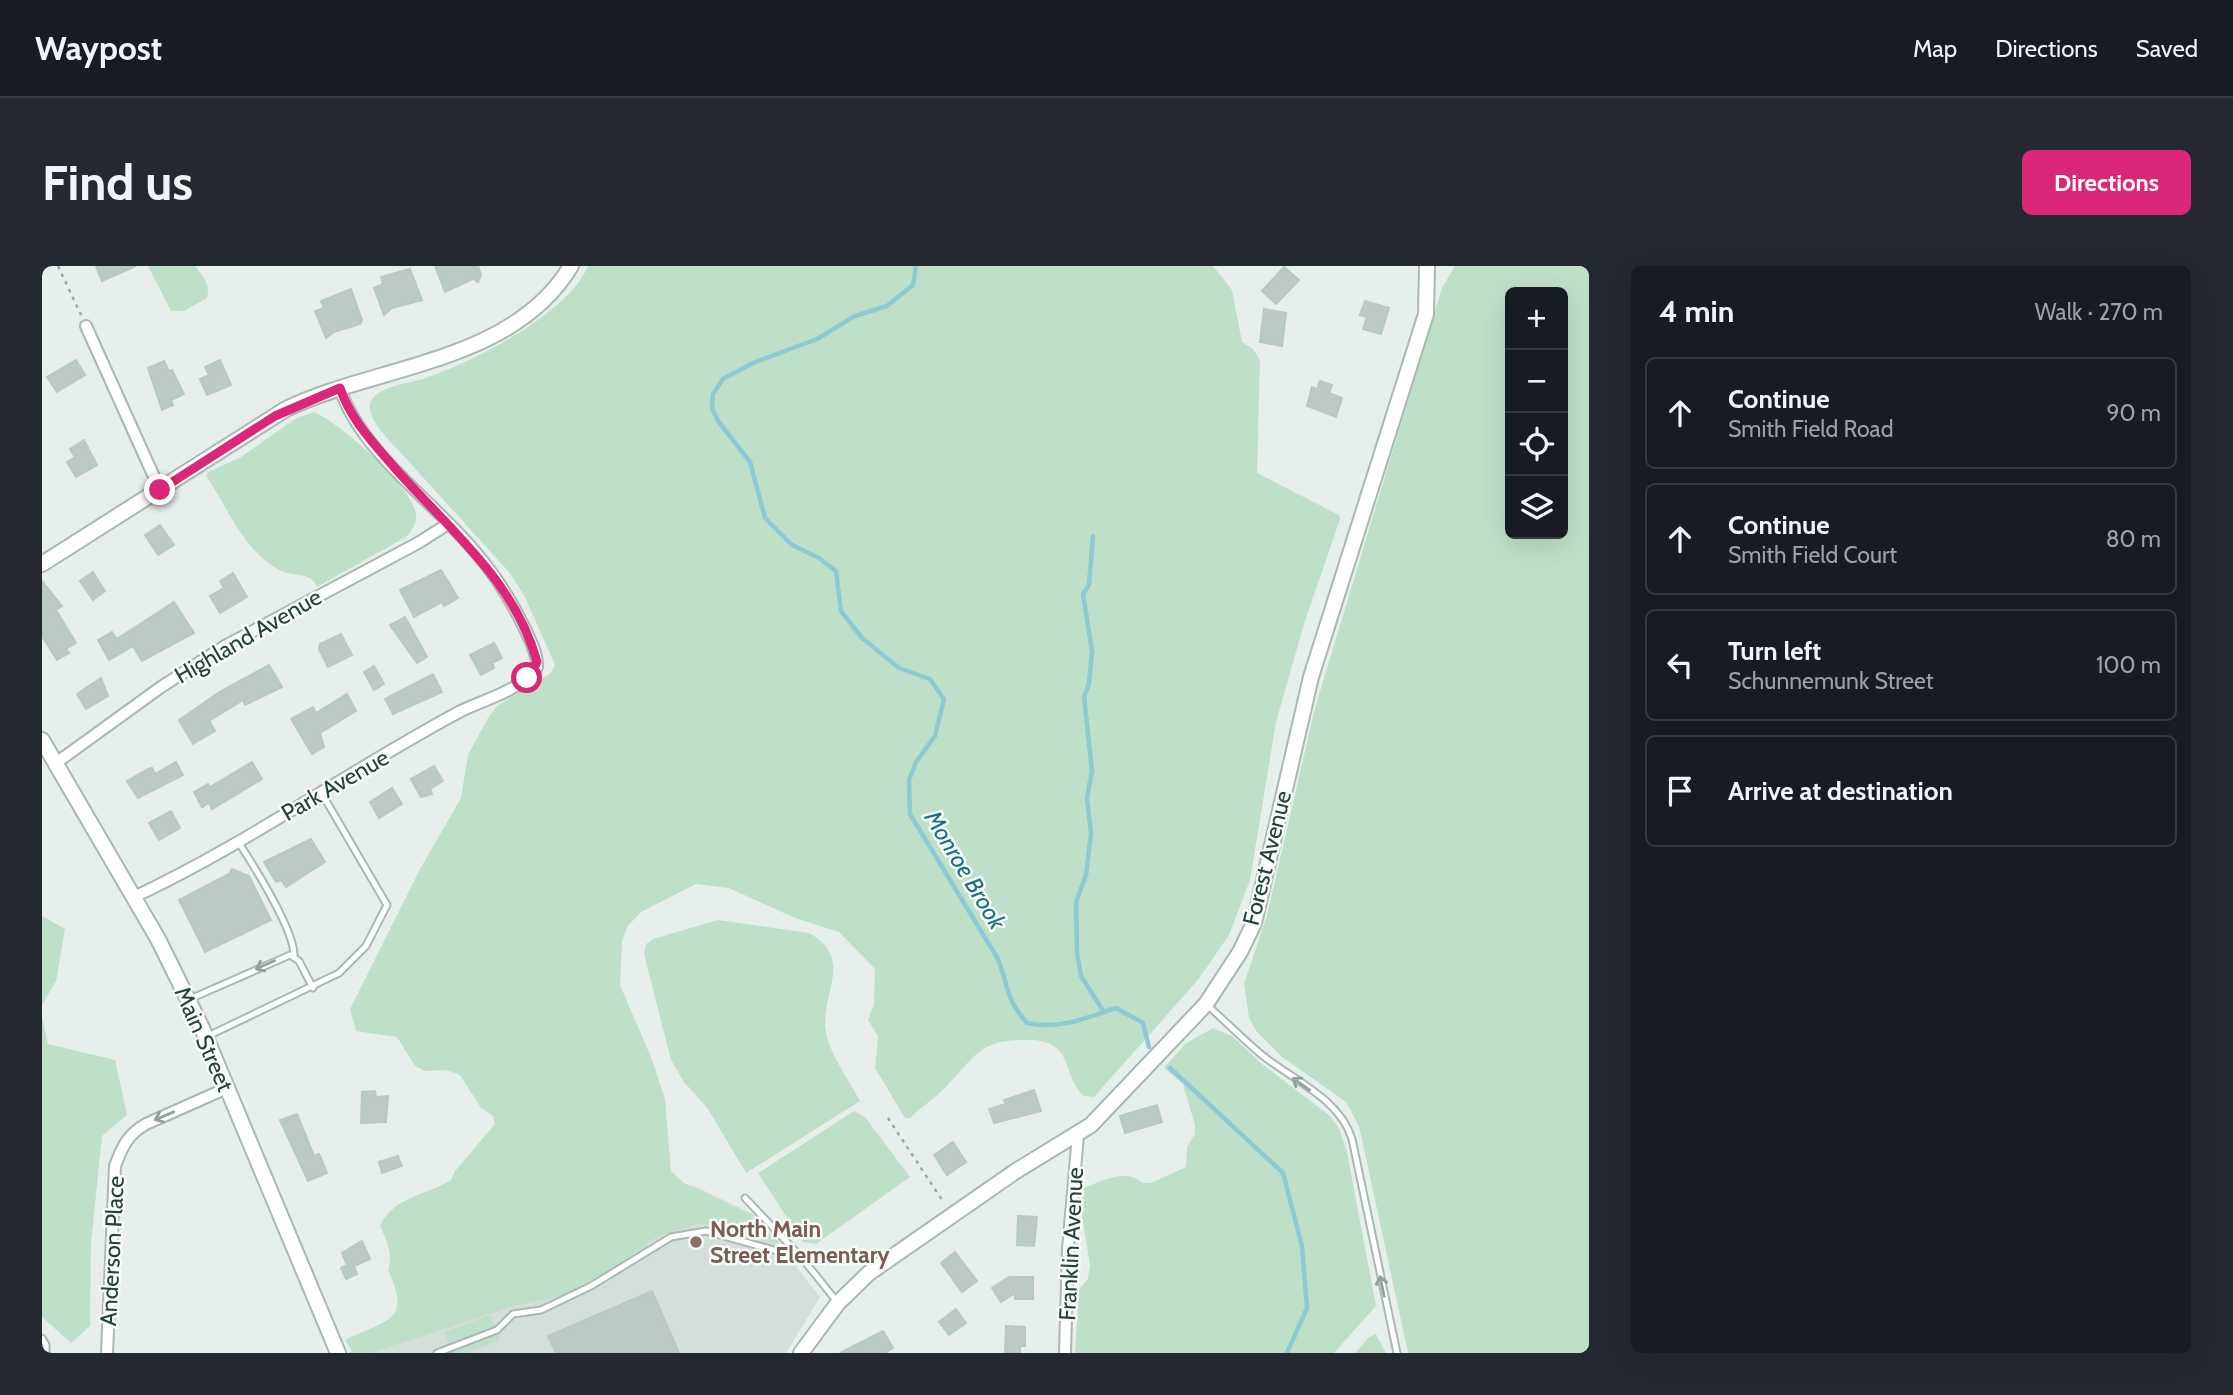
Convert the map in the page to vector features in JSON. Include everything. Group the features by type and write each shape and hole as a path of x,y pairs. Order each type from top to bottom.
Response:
{"street":[{"path":"42,564 275,416 340,388 427,364 469,346 515,320 559,283 570,266"},
{"name":"Forest Avenue","path":"801,1353 838,1303 869,1273 1028,1164 1078,1135 1160,1055 1206,1004 1234,962 1254,923 1311,677 1426,313 1427,266"},
{"path":"86,326 160,490"},
{"path":"340,388 349,410 362,429 416,494 448,524"},
{"name":"Park Avenue","path":"134,897 186,872 450,717 516,684 535,671 537,662 532,645 512,605 477,553 448,524"},
{"name":"Highland Avenue","path":"56,763 161,687 225,646 418,543 448,524"},
{"name":"Main Street","path":"42,740 134,897 188,1000 338,1353"},
{"name":"Anderson Place","path":"107,1353 115,1178 121,1148 135,1130 226,1088"},
{"name":"Franklin Avenue","path":"1065,1353 1068,1249 1078,1135"}],"lane":[{"path":"205,1037 313,988 339,973 359,955 387,903 321,792"},
{"path":"238,842 269,894 290,939 294,955 313,988"},
{"path":"188,1000 282,957 294,955"},
{"path":"1206,1004 1259,1053 1333,1106 1345,1120 1352,1139 1397,1353"},
{"path":"745,1198 802,1258 838,1303"},
{"path":"437,1353 498,1330 511,1315 541,1310 591,1286 671,1237 706,1231 802,1258"},
{"path":"42,1338 46,1353"}],"path":[{"path":"58,266 86,326"},
{"path":"888,1118 952,1215"}],"shaded area":[{"name":"North Main Street Elementary","path":"692,1185 755,1215 820,1297 786,1353 347,1353 578,1270"}],"green space":[{"path":"148,266 195,266 207,285 207,298 184,311 171,311"},
{"path":"588,266 1213,266 1232,290 1242,342 1253,349 1260,360 1257,473 1339,515 1340,519 1304,624 1276,722 1250,880 1229,935 1198,980 1094,1097 1083,1096 1064,1058 1054,1046 1037,1040 1012,1040 980,1051 947,1086 910,1118 905,1118 875,1068 878,1036 868,1020 874,1004 875,969 839,932 795,918 729,888 696,884 641,912 627,927 622,941 620,985 653,1062 665,1099 671,1171 684,1183 749,1214 781,1244 704,1224 690,1226 657,1237 609,1271 561,1296 513,1306 371,1353 353,1353 345,1340 384,1322 392,1317 396,1309 395,1287 388,1270 389,1247 380,1226 386,1216 402,1202 451,1180 455,1171 495,1124 493,1116 481,1108 460,1075 446,1070 425,1071 415,1066 397,1037 356,1031 350,1009 420,869 461,798 468,755 488,718 497,706 550,674 555,665 524,595 509,572 380,430 371,413 370,404 375,396 386,389 446,371 517,334 561,302"},
{"path":"1455,266 1589,266 1589,1353 1408,1353 1359,1126 1346,1102 1282,1057 1257,1032 1249,1018 1244,984 1267,915 1315,708 1442,288"},
{"path":"314,412 340,428 374,457 403,489 416,514 414,527 406,537 317,587 306,576 279,570 255,551 237,528 206,476 208,472 241,457 295,419"},
{"path":"42,916 65,929 56,981 42,1005"},
{"path":"718,920 809,933 823,943 833,966 825,1018 828,1041 860,1101 746,1173 708,1109 684,1082 671,1060 644,954 646,944 653,939"},
{"path":"42,1017 48,1044 115,1060 127,1115 102,1136 91,1244 90,1326 71,1343 42,1317"},
{"path":"1213,1028 1232,1036 1262,1064 1330,1116 1339,1128 1347,1152 1376,1306 1334,1353 1075,1353 1079,1289 1088,1279 1090,1265 1080,1203 1081,1189 1121,1176 1151,1183 1186,1167 1187,1147 1195,1134 1195,1125 1183,1084 1164,1068 1185,1044"},
{"path":"854,1111 865,1117 910,1177 816,1244 803,1242 758,1173"},
{"path":"491,1315 500,1340 468,1353 451,1353 444,1332"},
{"path":"1376,1334 1386,1353 1355,1353 1369,1337"}],"building":[{"path":"96,266 136,266 102,281"},
{"path":"435,266 478,266 481,275 478,282 473,279 445,292"},
{"path":"1284,267 1299,280 1276,304 1262,291"},
{"path":"410,269 422,300 392,308 384,315 374,288 383,284 381,277"},
{"path":"351,289 362,320 360,324 334,332 326,338 315,311 324,308 321,301"},
{"path":"1365,301 1389,308 1381,334 1363,329 1367,317 1360,315"},
{"path":"1264,309 1286,313 1282,346 1260,342"},
{"path":"76,360 85,375 57,392 47,377"},
{"path":"220,360 231,385 207,395 200,379 209,375 205,367"},
{"path":"164,361 169,371 172,370 184,394 171,400 173,405 162,410 148,368"},
{"path":"1320,381 1332,385 1329,393 1342,398 1336,417 1307,406 1312,387 1317,389"},
{"path":"84,440 97,465 76,477 67,462 75,457 70,449"},
{"path":"160,525 174,545 158,555 145,535"},
{"path":"441,570 458,598 444,606 442,602 414,617 400,590"},
{"path":"93,572 105,591 93,600 80,581"},
{"path":"233,573 247,597 220,613 210,596 224,588 220,581"},
{"path":"42,581 62,606 56,610 76,643 66,649 69,653 57,660 42,636"},
{"path":"174,602 194,633 142,661 133,646 109,660 98,640 112,632 117,639"},
{"path":"405,617 427,657 417,663 390,625"},
{"path":"341,634 352,655 328,667 319,649 320,644"},
{"path":"494,643 502,658 492,663 494,668 481,675 470,655"},
{"path":"269,665 282,687 245,705 243,700 209,721 215,731 193,744 179,720 221,691"},
{"path":"374,666 384,684 374,690 364,672"},
{"path":"433,674 442,692 393,714 385,699"},
{"path":"101,678 108,696 86,709 77,694"},
{"path":"347,694 356,711 320,733 324,747 312,754 291,719 313,707 316,713"},
{"path":"176,762 183,775 138,798 127,781 152,768 155,774"},
{"path":"252,762 262,779 212,809 209,803 202,807 194,792 208,784 210,787"},
{"path":"434,766 443,781 430,789 432,794 421,797 411,779"},
{"path":"392,788 402,804 379,818 370,802"},
{"path":"171,811 180,828 159,840 149,823"},
{"path":"311,839 325,862 286,887 281,880 276,882 264,862"},
{"path":"232,869 249,876 271,920 205,952 179,900 229,874"},
{"path":"1034,1090 1041,1111 994,1123 989,1109 1006,1104 1004,1100"},
{"path":"375,1091 376,1097 388,1096 386,1122 361,1123 362,1092"},
{"path":"1157,1105 1162,1122 1125,1133 1120,1116"},
{"path":"297,1114 314,1156 319,1154 327,1173 308,1181 280,1120"},
{"path":"953,1142 966,1162 947,1175 934,1155"},
{"path":"398,1156 402,1166 382,1173 379,1162"},
{"path":"1018,1216 1037,1217 1034,1246 1017,1245"},
{"path":"362,1241 370,1259 354,1266 357,1274 346,1279 341,1268 347,1265 342,1253"},
{"path":"955,1252 977,1281 962,1292 941,1263"},
{"path":"1009,1277 1033,1277 1033,1299 1015,1299 1015,1293 1001,1302 992,1288"},
{"path":"652,1291 679,1353 556,1353 548,1336"},
{"path":"956,1309 966,1323 949,1335 939,1322"},
{"path":"1006,1326 1025,1327 1025,1346 1020,1346 1020,1353 1005,1353"},
{"path":"883,1331 893,1348 885,1353 840,1353"}],"waterway":[{"name":"Monroe Brook","path":"916,266 913,285 887,306 855,316 817,339 753,363 723,379 713,394 712,408 718,421 750,462 765,518 792,545 819,558 836,571 841,611 862,638 899,668 930,679 944,699 935,736 916,762 909,780 910,814 998,959 1011,999 1020,1014 1027,1023 1050,1025 1072,1022 1116,1008 1143,1023 1149,1047"},
{"path":"1093,536 1089,585 1083,594 1092,651 1089,684 1084,697 1092,771 1087,798 1091,834 1086,875 1076,902 1077,953 1081,976 1104,1012"},
{"name":"Monroe Brook","path":"1170,1068 1283,1173 1302,1246 1307,1308 1287,1353"}],"place":[{"name":"North Main Street Elementary","path":"696,1242"}],"route":[{"path":"160,490 286,409 340,388 349,410 362,429 416,494 465,540 492,573 522,621 532,645 537,667 527,678"}]}
